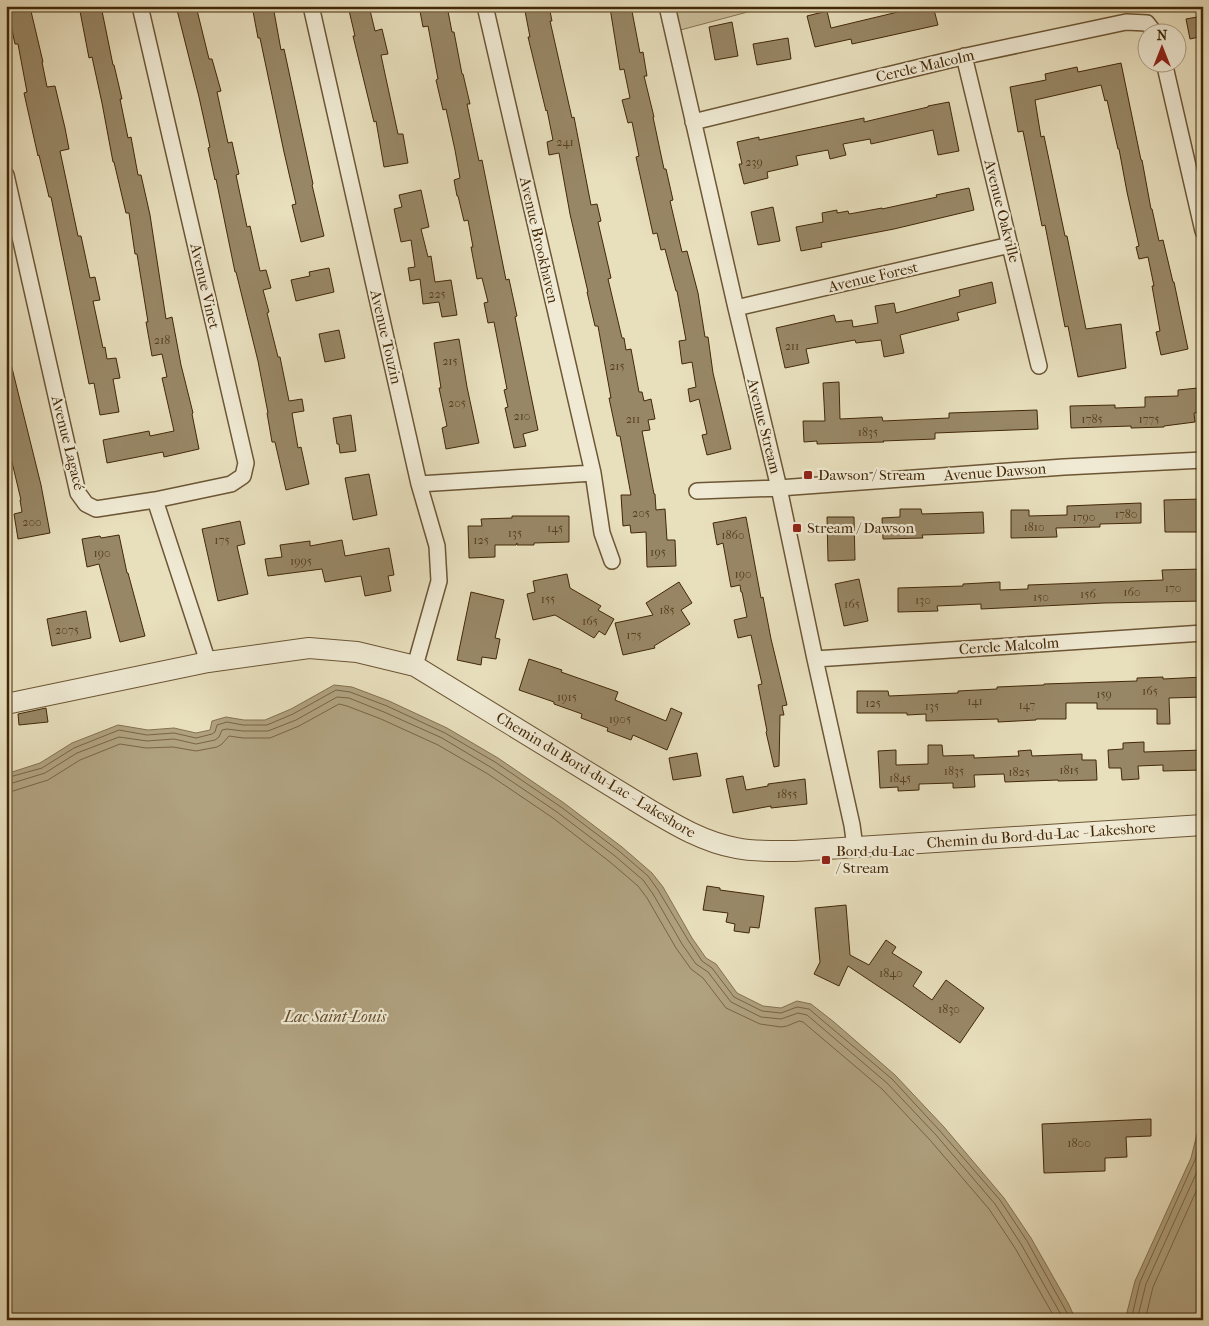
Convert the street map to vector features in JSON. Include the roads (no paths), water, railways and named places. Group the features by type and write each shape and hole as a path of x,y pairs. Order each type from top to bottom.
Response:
{"street":[{"name":"Avenue Vinet","path":"140,6 246,463 242,476 231,484 155,500"},
{"name":"Avenue Touzin","path":"311,6 419,484 437,546 439,581 415,666"},
{"name":"Avenue Brookhaven","path":"485,6 593,473 602,533 612,562"},
{"name":"Avenue Stream","path":"667,6 779,488 852,825 855,847"},
{"name":"Cercle Malcolm","path":"693,122 964,56 1126,22 1136,22"},
{"name":"Avenue Oakville","path":"964,56 1039,366"},
{"path":"1166,72 1203,231"},
{"name":"Avenue Lagacé","path":"6,175 78,493 86,504 96,509 155,500"},
{"name":"Avenue Forest","path":"736,308 1010,245"},
{"name":"Avenue Dawson","path":"697,491 779,488 1050,468 1203,460"},
{"path":"419,484 593,473"},
{"path":"155,500 208,662"},
{"name":"Cercle Malcolm","path":"815,659 1203,634"},
{"name":"Chemin du Bord-du-Lac - Lakeshore","path":"6,704 208,662 309,648 357,652 415,666 686,831 710,841 735,848 764,852 1203,825"}],"water":[{"name":"Lac Saint-Louis","path":"334,685 352,687 389,701 447,728 498,758 564,803 622,847 652,873 663,887 692,938 706,958 716,964 737,993 763,1006 781,1008 797,1001 811,1004 834,1022 895,1075 944,1127 1004,1198 1031,1238 1076,1320 6,1320 6,774 40,763 72,743 118,725 148,730 174,728 196,733 210,730 212,721 226,717 244,720 265,720 291,709"},
{"path":"1203,1110 1203,1320 1125,1320 1135,1281 1191,1158"}],"place":[{"name":"Dawson / Stream","path":"808,475"},
{"name":"Stream / Dawson","path":"797,528"},
{"name":"Bord-du-Lac / Stream","path":"826,860"}]}
